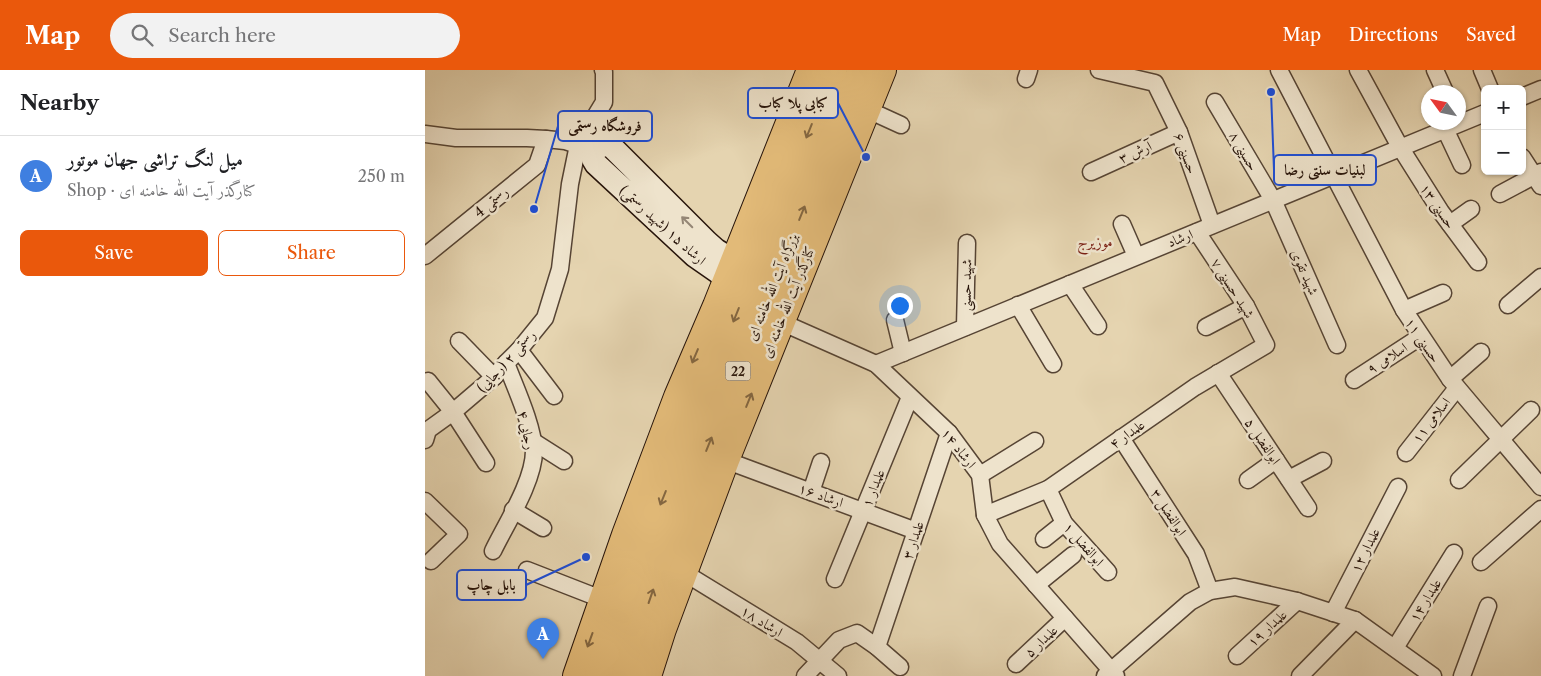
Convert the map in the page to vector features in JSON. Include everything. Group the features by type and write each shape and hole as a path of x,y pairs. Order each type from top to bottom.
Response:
{"highway":[{"name":"بزرگراه آیت الله خامنه ای","path":"597,672 652,627 688,524 840,146 862,70"},
{"name":"کنارگذر آیت الله خامنه ای","path":"701,492 725,460 781,322 840,146 866,109 882,70"},
{"name":"بزرگراه آیت الله خامنه ای","path":"597,672 621,606 636,538 723,265 818,79"},
{"path":"597,672 604,600 636,538 678,397 712,317 723,265 749,225 818,79"},
{"path":"647,676 652,627 683,572 688,524"}],"main road":[{"name":"ارشاد ۱۵ (شهید رستمی)","path":"586,148 605,144 611,146 723,265"}],"street":[{"path":"603,70 604,88"},
{"path":"604,88 615,70"},
{"path":"1099,70 1133,79 1152,77"},
{"name":"حسینی ۱۱","path":"1279,70 1404,310 1420,337 1453,383 1541,487"},
{"name":"حسینی ۱۳","path":"1358,70 1400,147 1449,224 1478,262"},
{"path":"1435,70 1442,85"},
{"path":"1482,70 1488,85"},
{"name":"حسینی ۶","path":"1152,77 1179,132 1204,228"},
{"name":"رستمی ۲ (رجایی)","path":"425,440 428,430 453,412 494,377 545,318 559,269 570,184 604,102 604,88"},
{"path":"1526,95 1541,89"},
{"name":"حسینی ۸","path":"1215,102 1273,200"},
{"path":"866,109 901,125"},
{"name":"ارشاد","path":"1466,120 1481,114"},
{"name":"ارشاد","path":"876,364 1440,130"},
{"path":"1455,130 1462,165"},
{"name":"آرش ۳","path":"1091,172 1179,132"},
{"name":"ارشاد ۱۵ (شهید رستمی)","path":"425,134 456,138 546,139 565,141 586,148"},
{"name":"رستمی 4","path":"425,256 537,165 546,139"},
{"path":"1500,194 1539,178 1526,162"},
{"name":"شهید تقوی","path":"1273,200 1337,345"},
{"path":"1449,224 1471,209"},
{"path":"1122,224 1136,256"},
{"name":"شهید حسینی ۷","path":"1204,228 1266,345"},
{"name":"شهید حسنی","path":"965,327 967,243"},
{"path":"1508,305 1541,277"},
{"path":"1070,284 1098,326"},
{"path":"1404,310 1443,293"},
{"path":"1018,305 1053,364"},
{"path":"1206,327 1246,306"},
{"path":"895,320 903,353"},
{"name":"ارشاد ۱۴","path":"781,322 876,364 949,433 979,475 985,515 999,544 1065,618 1111,674"},
{"name":"اسلامی ۹","path":"1354,380 1420,337"},
{"path":"459,341 494,377"},
{"name":"علمدار ۴","path":"985,515 1048,489 1195,387 1266,345"},
{"path":"519,350 554,396"},
{"name":"اسلامی ۱۱","path":"1406,453 1453,383 1481,352"},
{"name":"رجایی ۴","path":"493,550 528,480 534,451 527,418 506,363"},
{"name":"ابوالفضل ۵","path":"1218,373 1308,508"},
{"path":"428,381 453,412 486,463"},
{"name":"علمدار ۱","path":"835,579 910,397"},
{"path":"1459,480 1531,410"},
{"name":"علمدار ۳","path":"877,647 949,433"},
{"name":"ابوالفضل ۳","path":"1121,438 1196,554 1210,590"},
{"path":"531,440 564,460"},
{"path":"979,475 1035,441"},
{"name":"ارشاد ۱۶","path":"725,460 916,531"},
{"path":"1248,480 1276,460"},
{"path":"1289,479 1323,461"},
{"path":"811,492 821,462"},
{"name":"علمدار ۱۲","path":"1333,613 1398,486"},
{"name":"ابوالفضل ۱","path":"1048,489 1064,523 1108,572"},
{"path":"425,501 459,534 431,561"},
{"path":"1481,562 1541,508"},
{"path":"513,510 543,528"},
{"path":"1044,539 1064,523"},
{"name":"علمدار ۱۴","path":"1395,648 1454,553"},
{"path":"1036,585 1073,555"},
{"path":"527,570 604,600"},
{"name":"ارشاد ۱۸","path":"683,572 797,642 838,676"},
{"path":"1111,674 1190,602 1210,590 1235,588 1297,601 1355,620 1395,648 1421,673"},
{"name":"علمدار ۱۹","path":"1237,656 1297,601"},
{"path":"1461,676 1488,606"},
{"name":"علمدار ۵","path":"1016,664 1065,618"},
{"path":"1301,676 1355,620"},
{"path":"805,676 818,660 839,640 857,633 900,667"}],"place":[{"name":"لبنیات سنتی رضا","path":"1271,92"},
{"name":"کبابی پلا کباب","path":"866,157"},
{"name":"فروشگاه رستمی","path":"534,209"},
{"name":"بابل چاپ","path":"586,557"},
{"name":"میل لنگ تراشی جهان موتور","path":"543,659"}],"district":[{"name":"موزیرج","path":"1095,241"}]}
